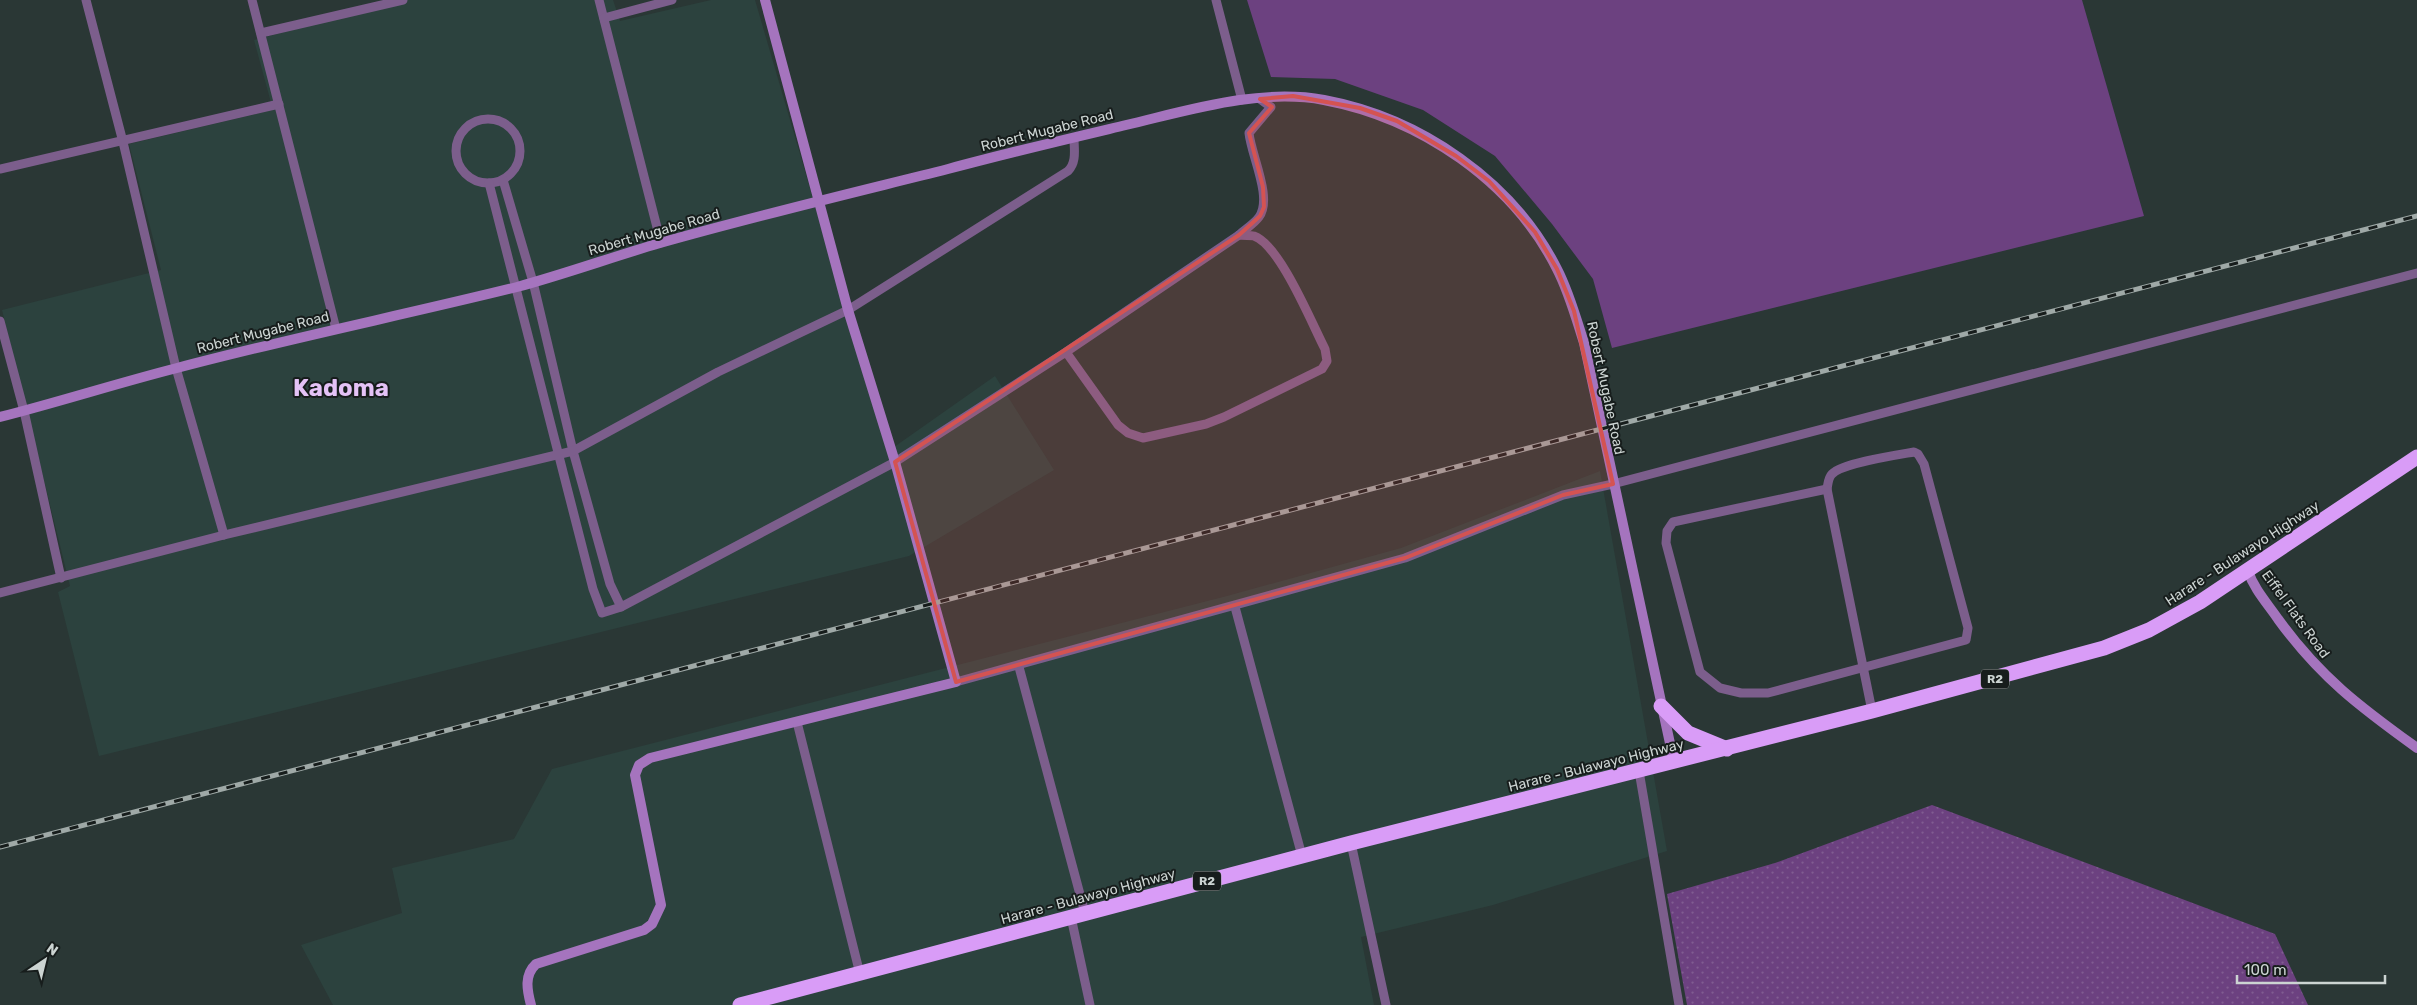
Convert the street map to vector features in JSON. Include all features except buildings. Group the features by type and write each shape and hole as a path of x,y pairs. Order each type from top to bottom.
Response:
{"highway":[{"name":"Harare - Bulawayo Highway","path":"740,1005 1351,843 1727,749 2104,648 2149,630 2192,607 2417,457"},
{"path":"1661,706 1688,733 1727,749"}],"street":[{"path":"86,0 123,142 176,368 224,535"},
{"path":"252,0 336,329"},
{"path":"260,33 403,0"},
{"path":"598,0 661,243"},
{"path":"604,18 672,0"},
{"path":"765,0 848,310 895,462 956,682"},
{"path":"1216,0 1242,100"},
{"name":"Robert Mugabe Road","path":"0,417 176,368 516,287 661,243 819,201 1214,104 1294,96 1323,100 1360,108 1397,121 1429,138 1456,156 1489,181 1512,205 1535,232 1557,269 1574,311 1584,343 1674,762"},
{"path":"489,183 560,454 593,589 602,613 621,607 895,462 1066,352 1239,235 1260,216 1264,207 1262,187 1250,144 1249,133 1271,107 1260,99"},
{"path":"0,169 123,142 279,104"},
{"path":"481,120 499,120 510,127 518,137 521,149 519,162 513,172 503,180 489,183 476,181 466,174 458,164 456,151 458,139 464,128 481,120"},
{"path":"0,593 224,535 572,451 718,372 848,310 1068,171 1074,160 1074,138"},
{"path":"503,180 533,282 572,451 610,584 621,607"},
{"path":"1066,352 1118,424 1128,433 1142,438 1206,424 1322,369 1327,362 1325,349 1282,264 1266,244 1254,236 1239,235"},
{"path":"531,1005 527,990 528,979 530,970 536,964 644,930 657,916 661,905 636,776 639,765 650,758 1019,667 1405,558 1562,495 1613,484 2417,273"},
{"path":"0,321 24,411 61,578"},
{"path":"1827,489 1672,522 1667,531 1666,543 1700,672 1720,688 1741,693 1768,693 1862,669 1966,640 1968,628 1924,464 1918,454 1914,452 1870,460 1838,470 1832,474 1827,489 1862,669 1872,711"},
{"name":"Eiffel Flats Road","path":"2248,571 2263,598 2296,643 2325,676 2359,706 2417,748"},
{"path":"1234,607 1302,856"},
{"path":"1019,667 1086,913"},
{"path":"797,722 860,974"},
{"path":"1639,771 1679,1005"},
{"path":"1351,843 1386,1005"},
{"path":"1070,917 1090,1005"}],"highlighted area":[{"path":"1293,96 1360,108 1397,121 1456,156 1489,181 1535,232 1557,269 1574,311 1613,484 1563,495 1405,558 956,682 895,462 1239,235 1260,216 1264,207 1263,187 1249,133 1272,107 1260,99"}],"shaded area":[{"path":"407,0 613,0 620,21 711,0 755,0 887,452 995,376 1054,470 909,556 99,756 58,592 70,586 2,310 161,270 129,144 273,110 254,40"},
{"path":"1247,0 2082,0 2144,216 1612,348 1593,279 1552,224 1495,156 1423,110 1335,79 1271,77"},
{"path":"1600,471 1667,851 1493,905 1361,937 1374,1005 333,1005 301,945 402,913 392,868 514,839 552,769 1227,596 1401,548"},
{"path":"1932,805 2275,934 2308,1005 1687,1005 1667,894 1775,863"}],"railway":[{"path":"0,847 2417,216"}],"district":[{"name":"Kadoma","path":"341,388"}]}
